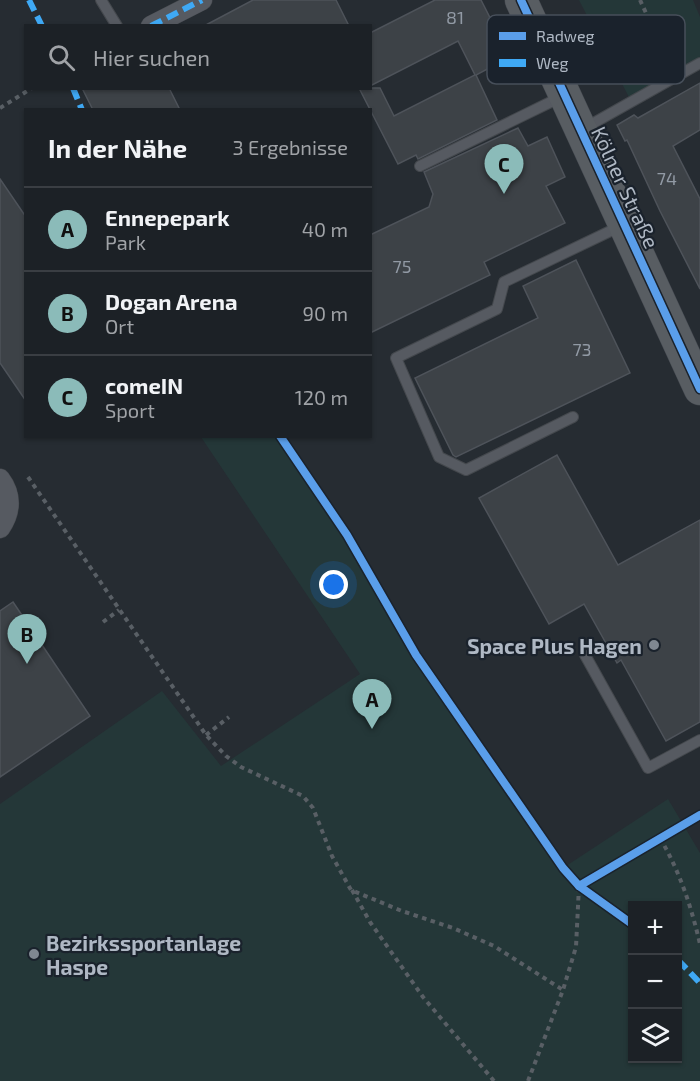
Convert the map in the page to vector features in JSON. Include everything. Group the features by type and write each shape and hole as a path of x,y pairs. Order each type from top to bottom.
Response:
{"main road":[{"name":"Kölner Straße","path":"520,0 527,15"},
{"name":"Kölner Straße","path":"558,84 700,389"}],"street":[{"path":"155,24 202,0"},
{"path":"0,479 7,488 9,502 8,515 0,528"}],"lane":[{"path":"101,0 116,24"},
{"path":"685,73 700,63"},
{"path":"581,131 666,84"},
{"path":"420,166 564,96"},
{"path":"573,417 466,470 439,457 396,358 497,309 504,282 624,225"},
{"path":"585,656 648,768 700,740"}],"path":[{"path":"640,0 647,15"},
{"path":"0,108 29,90"},
{"path":"28,477 206,735 226,756 241,767 303,796 313,808 332,856 370,922 423,997 494,1081"},
{"path":"103,622 119,609"},
{"path":"206,735 229,717"},
{"path":"660,838 675,864 691,904 700,944"},
{"path":"528,1081 563,990 576,947 579,886"},
{"path":"351,890 402,912 453,928 494,946 563,990"}],"shaded area":[{"path":"579,0 693,0 700,17 700,63 685,72 685,15 587,15"},
{"path":"622,84 664,84 632,103"},
{"path":"202,438 281,438 347,535 416,655 563,868 668,799 700,853 700,1081 0,1081 0,804 162,691 221,766 360,674"}],"building":[{"path":"253,0 336,0 348,24 208,24"},
{"path":"435,0 481,0 489,15 487,69 476,75 497,120 418,159 416,155 398,164 372,113 372,108 369,108 360,90 380,88 394,116 475,75 458,41 372,85 372,32"},
{"path":"700,83 700,130 673,146 700,199 700,289 627,140 625,141 617,125 634,115 638,118"},
{"path":"83,90 170,90 179,108 92,108"},
{"path":"518,128 528,146 547,137 565,177 546,186 565,223 484,262 490,275 372,332 372,234 429,207 433,194 424,172"},
{"path":"0,179 24,214 24,398 0,363"},
{"path":"576,260 630,373 456,457 415,378 538,318 523,286"},
{"path":"557,455 618,565 700,520 700,722 666,741 621,660 617,663 584,604 549,624 479,498"},
{"path":"13,602 90,716 0,777 0,611"}],"marked path":[{"path":"29,0 41,24"},
{"path":"155,24 202,0"},
{"path":"74,90 81,108"},
{"path":"682,964 700,983"}],"cycle path":[{"path":"521,0 528,15"},
{"path":"560,84 700,389"},
{"path":"281,438 347,535 416,655 563,868 579,886 628,921"},
{"path":"579,886 700,815"}],"place":[{"name":"comeIN","path":"504,194"},
{"name":"Space Plus Hagen","path":"654,645"},
{"name":"Dogan Arena","path":"27,664"},
{"name":"Ennepepark","path":"372,729"},
{"name":"Bezirkssportanlage Haspe","path":"34,954"}]}
